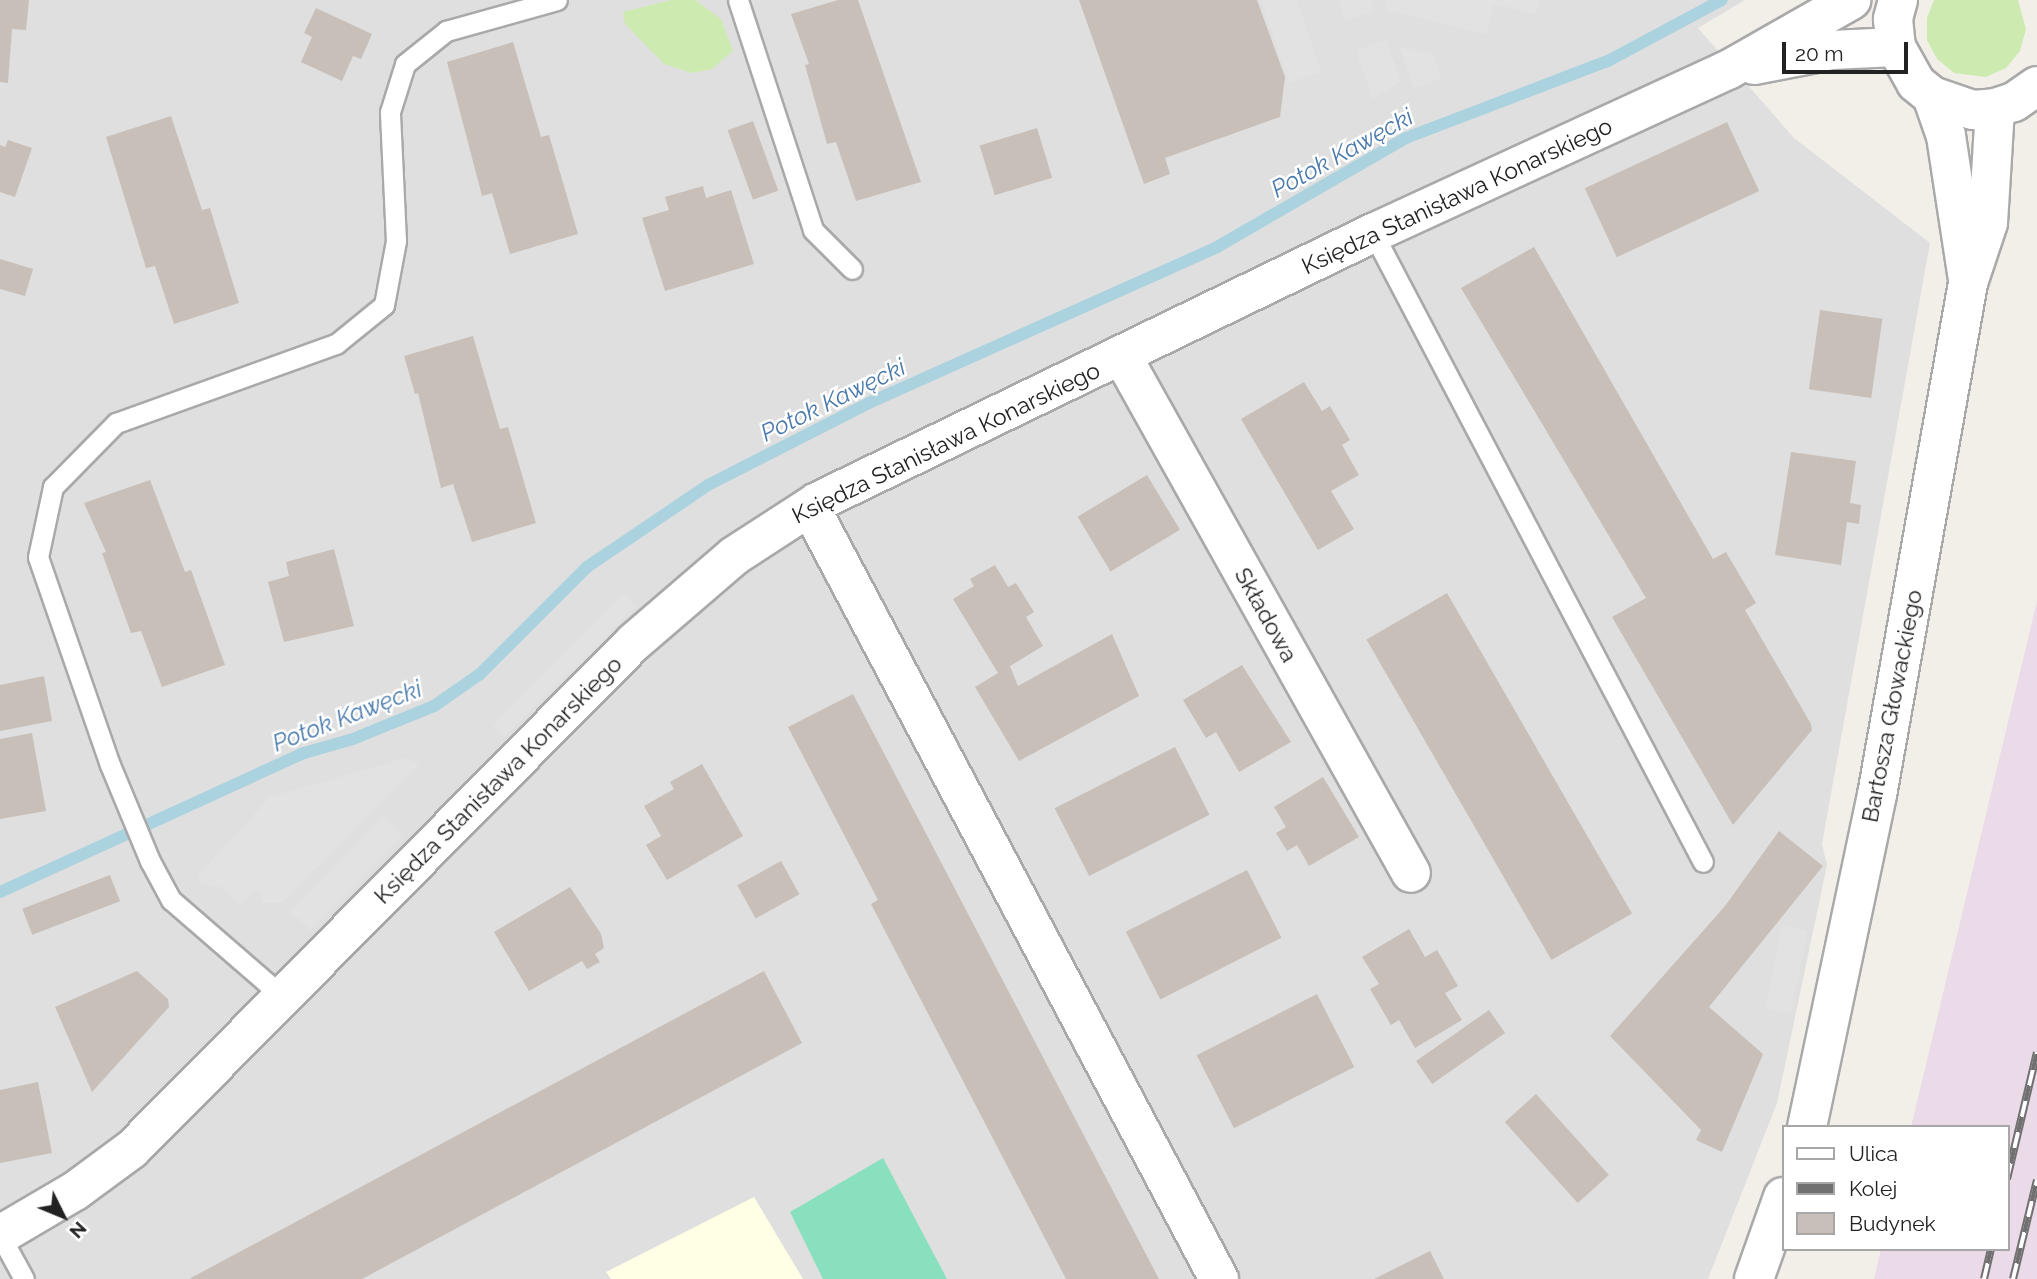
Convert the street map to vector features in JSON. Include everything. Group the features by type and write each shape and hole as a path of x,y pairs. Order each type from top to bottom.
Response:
{"street":[{"name":"Księdza Stanisława Konarskiego","path":"0,1235 75,1191 132,1149 664,614 734,556 810,507 1373,233 1728,70 1851,0"},
{"path":"1898,0 1893,19 1896,47 1916,83 1932,96 1973,110 1995,108 2035,90"},
{"name":"Księdza Stanisława Konarskiego","path":"1728,70 1832,50 1896,47"},
{"name":"Bartosza Głowackiego","path":"1932,96 1946,136 1968,283"},
{"name":"Bartosza Głowackiego","path":"1807,1125 1877,794 1968,283 1988,223 1995,108"},
{"name":"Składowa","path":"1122,356 1411,873"},
{"path":"810,507 1219,1279"},
{"path":"1754,1279 1782,1200"}],"lane":[{"path":"282,996 171,900 150,861 127,809 38,557 53,487 116,423 336,344 384,305 396,241 390,112 405,64 446,31 558,0"},
{"path":"738,0 813,230 852,269"},
{"path":"1373,233 1703,862"},
{"path":"0,1235 24,1279"}],"shaded area":[{"path":"0,0 1745,0 1698,28 1794,138 1930,243 1822,844 1827,865 1777,1103 1708,1279 0,1279"},
{"path":"1261,0 1297,0 1321,72 1289,83"},
{"path":"1338,0 1371,0 1375,11 1345,21"},
{"path":"1384,0 1540,0 1536,14 1494,4 1487,34 1388,11"},
{"path":"1386,40 1401,81 1373,99 1356,51"},
{"path":"1399,46 1433,54 1441,78 1414,88"},
{"path":"624,595 635,606 504,737 493,726"},
{"path":"2037,601 2037,1279 1874,1279 1881,1251 2009,1251 2009,1125 1911,1125"},
{"path":"405,758 419,764 282,903 262,903 258,889 239,906 220,887 199,883 199,874 270,797"},
{"path":"383,816 403,835 311,931 291,912"},
{"path":"1782,925 1808,930 1791,1013 1766,1008"},
{"path":"754,1197 803,1279 611,1279 606,1272"}],"green space":[{"path":"671,0 695,0 721,19 733,51 712,69 692,73 664,64 625,24 623,12"},
{"path":"1934,0 2018,0 2026,29 2020,51 2006,68 1986,77 1954,73 1937,59 1927,40 1927,18"},
{"path":"883,1158 947,1279 823,1279 790,1212"}],"building":[{"path":"0,0 29,0 26,30 12,29 8,83 0,82"},
{"path":"838,0 858,0 921,182 856,201 836,142 827,144 805,65 809,64 791,14"},
{"path":"1079,0 1257,0 1285,77 1280,117 1165,158 1170,174 1144,184"},
{"path":"316,8 372,34 361,59 353,56 342,81 301,62 312,37 304,33"},
{"path":"513,42 541,137 549,135 578,234 510,254 492,193 482,196 447,62"},
{"path":"171,116 202,210 210,208 239,303 174,324 155,266 146,268 106,137"},
{"path":"753,121 778,191 753,200 728,130"},
{"path":"1727,122 1759,191 1617,257 1585,188"},
{"path":"1037,128 1052,178 995,195 980,146"},
{"path":"8,140 32,148 15,197 0,192 0,145 5,147"},
{"path":"703,186 706,198 731,190 754,264 665,291 642,218 669,210 665,197"},
{"path":"1534,247 1713,559 1726,552 1756,603 1745,610 1811,724 1812,730 1733,825 1612,617 1646,598 1461,288"},
{"path":"0,259 33,269 25,296 0,289"},
{"path":"1820,310 1882,319 1871,398 1809,389"},
{"path":"473,336 500,429 508,427 536,523 472,542 453,484 441,488 418,393 415,394 404,356"},
{"path":"1304,382 1322,411 1330,406 1350,440 1342,445 1359,475 1331,491 1354,529 1318,550 1241,419"},
{"path":"1791,452 1856,461 1850,503 1861,505 1859,524 1847,522 1841,565 1775,555"},
{"path":"1147,475 1180,530 1111,572 1078,517"},
{"path":"150,480 185,572 191,570 225,665 162,687 141,631 131,633 102,553 106,552 84,503"},
{"path":"334,549 354,626 284,642 268,582 289,576 286,562"},
{"path":"995,565 1008,587 1016,583 1034,612 1026,617 1043,646 1010,666 1018,686 1112,634 1139,696 1019,761 975,687 998,673 953,599 974,586 970,579"},
{"path":"1447,593 1632,913 1551,960 1366,640"},
{"path":"1242,665 1291,742 1239,772 1216,732 1206,738 1183,700"},
{"path":"44,676 52,721 0,731 0,685"},
{"path":"853,694 1159,1279 1066,1279 871,904 878,900 788,727"},
{"path":"32,733 46,811 0,819 0,739"},
{"path":"1175,747 1210,815 1089,876 1055,808"},
{"path":"702,764 743,836 667,880 646,845 661,836 644,806 674,789 670,782"},
{"path":"1323,777 1359,837 1309,866 1297,845 1287,851 1276,833 1286,827 1274,807"},
{"path":"1779,831 1823,866 1709,1007 1763,1054 1722,1152 1696,1140 1701,1130 1610,1036 1725,906"},
{"path":"781,861 799,894 756,918 737,885"},
{"path":"1247,870 1282,938 1160,999 1126,932"},
{"path":"110,875 120,901 32,935 22,909"},
{"path":"570,887 601,934 604,948 595,954 600,962 587,969 582,961 529,991 494,932"},
{"path":"1409,929 1425,957 1437,950 1447,967 1458,986 1445,993 1462,1020 1415,1048 1399,1020 1391,1025 1370,989 1379,984 1362,957"},
{"path":"137,971 168,999 169,1007 92,1092 55,1007"},
{"path":"764,971 802,1043 362,1279 189,1279"},
{"path":"1317,994 1354,1067 1234,1128 1197,1055"},
{"path":"1489,1010 1505,1033 1432,1084 1416,1061"},
{"path":"38,1082 52,1153 0,1163 0,1090"},
{"path":"1536,1094 1609,1175 1578,1203 1505,1122"},
{"path":"1430,1251 1444,1279 1374,1279"}],"waterway":[{"name":"Potok Kawęcki","path":"0,892 304,753 353,739 434,706 480,674 587,567 708,485 871,402 1217,247 1406,138 1608,61 1722,0"}],"railway":[{"path":"2009,1171 2037,1052"},
{"path":"2013,1279 2037,1180"},
{"path":"1984,1279 1991,1251"}]}
